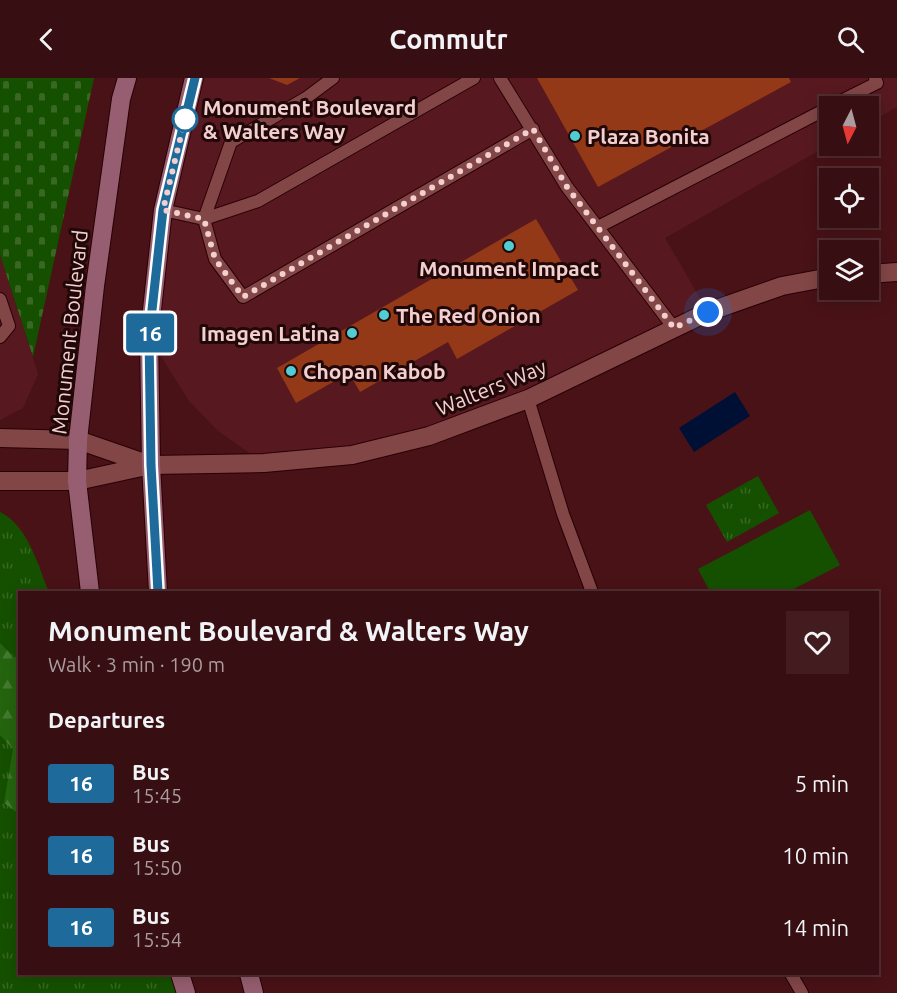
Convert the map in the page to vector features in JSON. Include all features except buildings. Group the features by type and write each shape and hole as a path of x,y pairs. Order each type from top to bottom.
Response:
{"main road":[{"name":"Monument Boulevard","path":"90,591 77,481 78,440 95,286 121,99 127,78"},
{"path":"158,591 151,465 149,337 163,210 195,78"},
{"path":"180,975 186,993"},
{"path":"249,975 254,993"}],"street":[{"path":"879,273 897,272"},
{"name":"Walters Way","path":"151,465 264,463 352,455 429,436 528,399 708,312 782,286 819,279"},
{"path":"0,438 78,440 151,465"},
{"path":"0,481 77,481 151,465"}],"lane":[{"path":"333,78 306,98 231,142 204,219 215,259 243,297 533,129"},
{"path":"163,210 204,219 258,201 474,78"},
{"path":"500,78 567,187 674,328"},
{"path":"852,96 877,83 875,78"},
{"path":"598,227 819,113"},
{"path":"0,299 9,326 0,337"},
{"path":"528,399 563,514 592,591"},
{"path":"792,975 802,993"}],"shaded area":[{"path":"195,78 897,78 897,107 879,117 879,96 819,96 819,151 665,238 708,312 429,436 264,463 218,431 189,401 149,337"},
{"path":"0,255 38,374 23,408 0,420"}],"green space":[{"path":"0,78 94,78 33,357 0,255"},
{"path":"758,476 779,513 727,542 706,505"},
{"path":"810,510 840,565 790,591 709,591 698,569"},
{"path":"0,512 18,527 25,537 49,591 18,591 18,975 180,975 186,993 0,993"},
{"path":"0,643 14,657 18,657 18,813 4,803 13,749 0,735"}],"water":[{"path":"735,392 750,416 694,452 679,428"}],"bus line":[{"name":"16","path":"158,591 151,465 149,337 163,210 195,78"}],"place":[{"name":"Monument Boulevard & Walters Way","path":"185,119"},
{"name":"Plaza Bonita","path":"575,136"},
{"name":"Monument Impact","path":"509,246"},
{"name":"The Red Onion","path":"384,315"},
{"name":"Imagen Latina","path":"352,333"},
{"name":"Chopan Kabob","path":"291,371"}],"route":[{"path":"185,119 163,210 204,219 215,259 243,297 533,129 567,187 674,328 708,312"}]}
